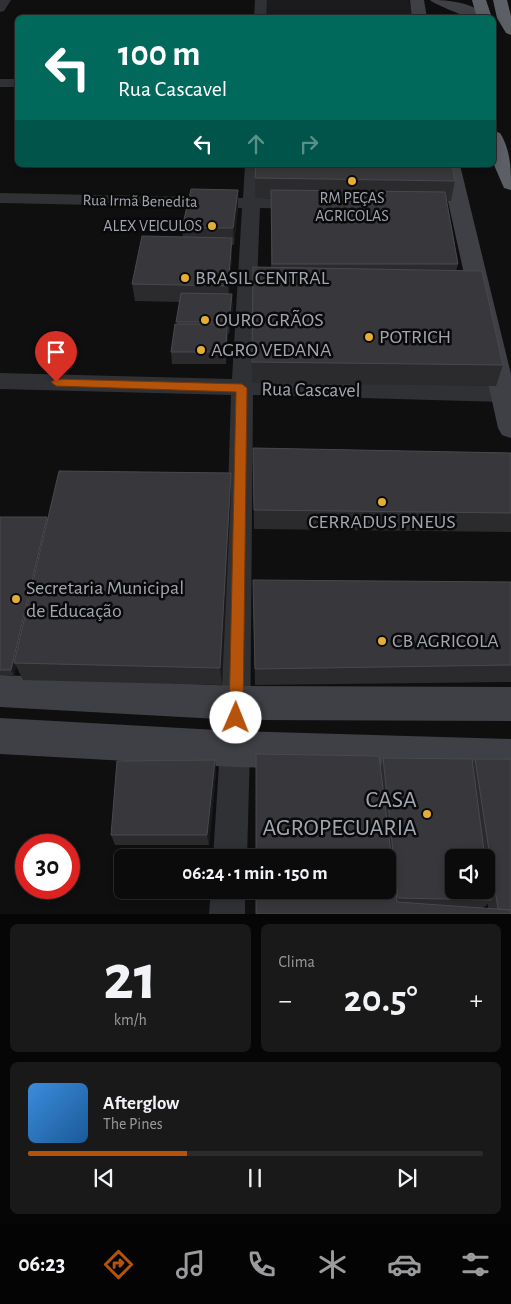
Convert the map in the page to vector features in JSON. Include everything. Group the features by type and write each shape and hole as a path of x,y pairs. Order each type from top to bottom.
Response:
{"highway":[{"path":"478,0 484,15"},
{"path":"500,0 509,20"},
{"path":"496,127 511,136"},
{"path":"496,143 511,184"}],"street":[{"path":"0,8 5,0"},
{"path":"260,15 261,0"},
{"path":"417,0 420,15"},
{"path":"436,0 457,6 475,15"},
{"path":"0,83 15,83"},
{"path":"230,849 235,749 242,388 253,167"},
{"path":"450,167 449,207 511,428"},
{"name":"Rua Irmã Benedita","path":"0,198 320,204"},
{"name":"Rua Cascavel","path":"0,380 503,394"},
{"path":"0,691 236,703 511,704"},
{"path":"0,736 235,749 511,757"},
{"path":"226,914 227,899"}],"shaded area":[{"path":"266,0 409,0 413,15 266,15"}],"building":[{"path":"256,167 452,167 455,181 255,178"},
{"path":"191,189 238,190 233,228 182,228"},
{"path":"271,190 445,192 458,264 272,264"},
{"name":"BRASIL CENTRAL","path":"142,236 232,238 228,286 132,284"},
{"name":"POTRICH","path":"253,267 482,271 503,365 252,362"},
{"path":"181,293 232,294 229,322 176,322"},
{"path":"175,324 227,324 226,352 171,352"},
{"name":"CERRADUS PNEUS","path":"253,448 511,453 511,513 254,510"},
{"path":"59,471 231,473 220,668 14,663"},
{"name":"Secretaria Municipal de Educação","path":"0,517 47,517 11,670 0,670"},
{"name":"CB AGRICOLA","path":"253,580 511,582 511,665 255,669"},
{"path":"256,754 379,756 390,849 256,849"},
{"name":"CASA AGROPECUARIA","path":"383,758 472,759 484,849 445,849 445,899 491,900 398,898 396,849 393,849"},
{"path":"475,759 511,759 511,910 498,909 495,889 495,849 489,849"},
{"path":"215,760 207,835 111,835 117,761"},
{"path":"396,894 397,902 511,910 511,914 256,914 256,899 396,899"}],"place":[{"name":"RM PEÇAS AGRICOLAS","path":"352,181"},
{"name":"ALEX VEICULOS","path":"212,226"},
{"name":"BRASIL CENTRAL","path":"185,278"},
{"name":"OURO GRÃOS","path":"205,320"},
{"name":"POTRICH","path":"369,337"},
{"name":"AGRO VEDANA","path":"201,350"},
{"name":"CERRADUS PNEUS","path":"382,502"},
{"name":"Secretaria Municipal de Educação","path":"16,599"},
{"name":"CB AGRICOLA","path":"382,641"},
{"name":"CASA AGROPECUARIA","path":"427,814"}],"route":[{"path":"56,382 242,388 236,718"}]}
